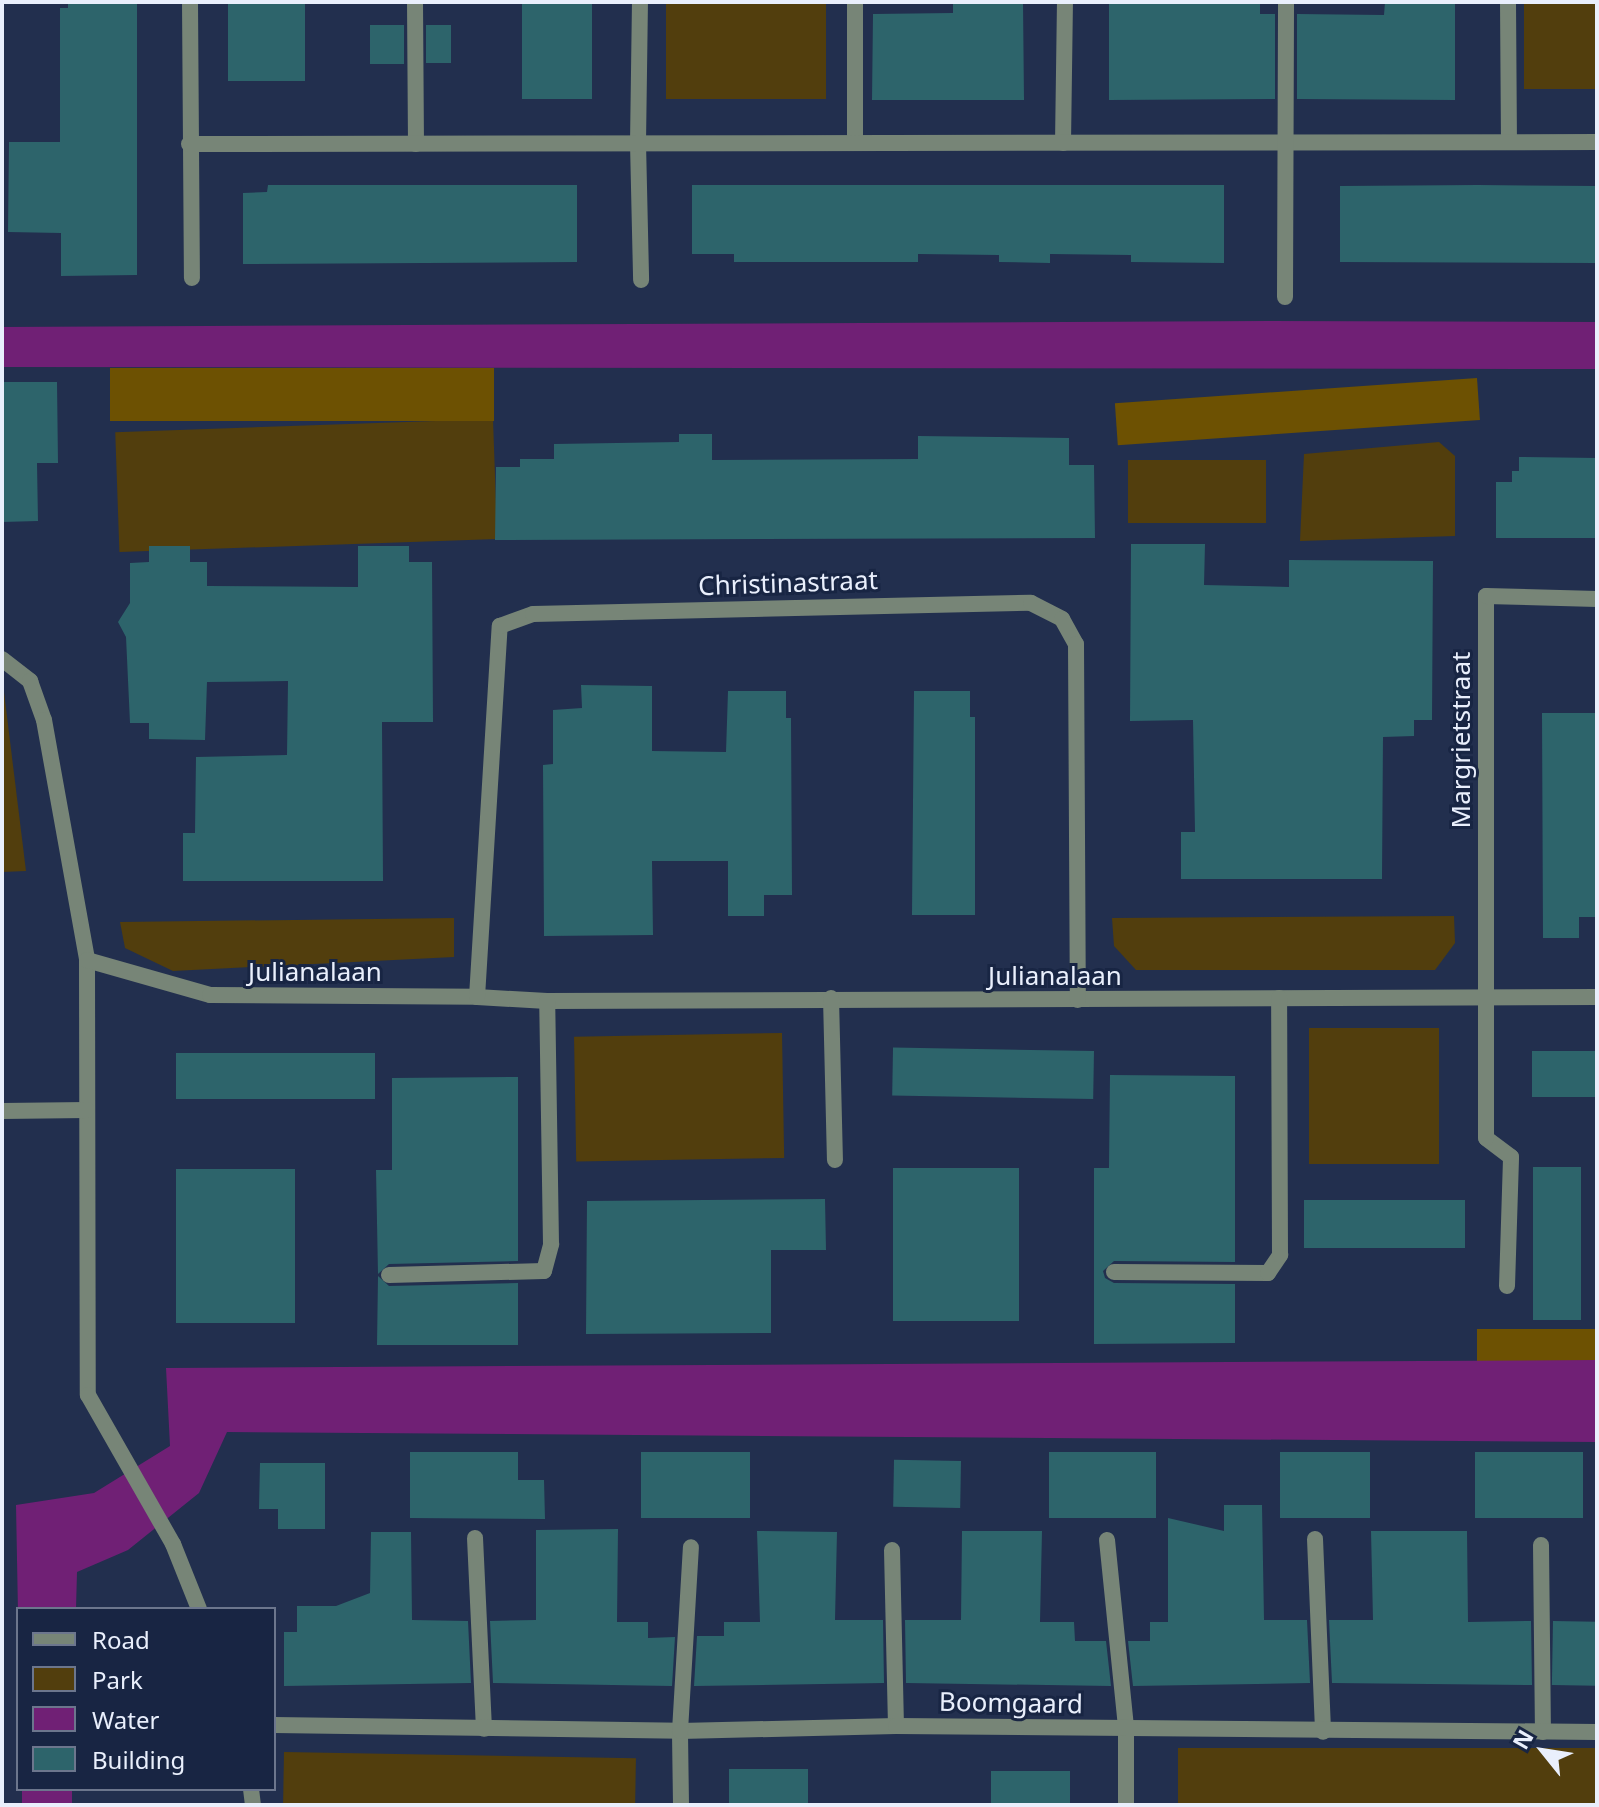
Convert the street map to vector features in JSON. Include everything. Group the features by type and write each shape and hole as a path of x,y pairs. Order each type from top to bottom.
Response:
{"street":[{"path":"190,2 192,278"},
{"path":"415,2 416,144"},
{"path":"640,2 638,143 641,280"},
{"path":"855,2 855,143"},
{"path":"1063,143 1065,2"},
{"path":"1285,297 1286,2"},
{"path":"1508,2 1509,142"},
{"path":"189,144 1597,142"},
{"name":"Margrietstraat","path":"1485,995 1486,596 1597,599"},
{"name":"Christinastraat","path":"477,997 500,626 533,614 1031,603 1062,619 1076,644 1078,1000"},
{"path":"2,659 30,681 44,720 87,960 88,1395 173,1544 198,1607"},
{"name":"Julianalaan","path":"87,960 210,995 477,997 547,1001 1485,995 1597,997"},
{"path":"1485,995 1486,1138 1511,1157 1507,1286"},
{"path":"831,998 835,1160"},
{"path":"1114,1272 1268,1273 1280,1255 1279,998"},
{"path":"389,1275 544,1271 551,1244 547,1001"},
{"path":"2,1111 87,1110"},
{"path":"475,1538 484,1729"},
{"path":"1315,1539 1323,1732"},
{"name":"Boomgaard","path":"1107,1540 1126,1728 1126,1805"},
{"path":"1541,1545 1543,1732"},
{"path":"681,1805 680,1731 691,1547"},
{"path":"892,1550 896,1726"},
{"name":"Boomgaard","path":"276,1725 680,1731 896,1726 1597,1732"}],"green space":[{"path":"666,2 826,2 826,99 666,99"},
{"path":"1524,2 1597,2 1597,89 1524,89"},
{"path":"493,419 497,539 119,552 115,432"},
{"path":"1439,442 1455,456 1455,536 1300,541 1304,454"},
{"path":"1128,460 1266,460 1266,523 1128,523"},
{"path":"3,684 26,871 2,872"},
{"path":"1454,916 1455,943 1435,970 1136,970 1114,946 1112,918"},
{"path":"454,918 454,957 173,971 125,948 120,922"},
{"path":"1309,1028 1439,1028 1439,1164 1309,1164"},
{"path":"782,1033 784,1158 576,1162 574,1037"},
{"path":"1178,1748 1597,1748 1597,1805 1178,1805"},
{"path":"284,1752 636,1758 635,1805 283,1805"}],"shaded area":[{"path":"110,368 494,368 494,421 110,421"},
{"path":"1477,378 1480,420 1118,445 1115,403"},
{"path":"1477,1329 1597,1329 1597,1364 1477,1364"}],"water":[{"path":"1597,322 1597,369 2,367 2,327"},
{"path":"1597,1360 1597,1442 227,1432 199,1493 128,1550 77,1572 76,1607 18,1607 16,1505 94,1493 170,1446 166,1368"},
{"path":"22,1791 72,1791 72,1805 22,1805"}],"building":[{"path":"68,2 137,2 137,275 61,276 61,233 8,232 9,142 60,142 60,8 68,8"},
{"path":"228,2 305,2 305,81 228,81"},
{"path":"522,2 592,2 592,99 522,99"},
{"path":"953,2 1023,2 1024,100 872,100 873,14 953,13"},
{"path":"1109,2 1260,2 1260,14 1275,14 1275,99 1109,100"},
{"path":"1385,2 1455,2 1455,100 1297,99 1297,14 1384,15"},
{"path":"370,25 404,25 404,64 370,64"},
{"path":"426,25 451,25 451,63 426,63"},
{"path":"268,185 577,185 577,262 243,264 243,193 267,192"},
{"path":"692,185 1224,185 1224,263 1131,262 1131,255 1050,254 1050,263 999,262 999,255 918,254 918,262 734,262 734,254 692,254"},
{"path":"1340,186 1597,186 1597,263 1340,262"},
{"path":"2,382 57,382 58,463 37,463 38,521 2,522"},
{"path":"679,434 712,434 712,460 918,459 918,436 1069,438 1069,465 1094,465 1095,538 495,540 496,467 520,467 520,459 554,459 554,444 679,442"},
{"path":"1519,457 1597,458 1597,538 1496,538 1496,482 1512,482 1512,471 1519,471"},
{"path":"1131,544 1205,544 1204,585 1289,587 1289,560 1433,561 1432,720 1414,720 1414,736 1383,737 1382,879 1181,879 1181,832 1195,832 1193,720 1130,721"},
{"path":"149,546 190,546 190,562 207,562 207,586 358,587 358,546 409,546 409,562 432,562 433,722 382,722 383,881 183,881 183,833 195,833 196,757 287,755 288,681 207,682 205,740 149,739 149,723 130,723 126,637 118,622 130,603 130,563 149,562"},
{"path":"581,685 652,686 652,751 726,752 728,691 786,691 786,718 791,718 792,895 764,895 764,916 728,916 728,861 652,861 653,935 544,936 543,765 553,764 553,710 582,708"},
{"path":"914,691 970,691 970,717 975,717 975,915 912,915"},
{"path":"1542,713 1597,713 1597,917 1579,917 1579,938 1543,938"},
{"path":"893,1047 1094,1051 1093,1099 892,1095"},
{"path":"1532,1051 1597,1051 1597,1097 1532,1097"},
{"path":"176,1053 375,1053 375,1099 176,1099"},
{"path":"1110,1075 1235,1076 1235,1262 1114,1261 1103,1271 1105,1278 1114,1283 1235,1284 1235,1343 1094,1344 1094,1168 1109,1168"},
{"path":"518,1077 518,1261 389,1264 378,1274 376,1170 392,1170 392,1078"},
{"path":"1533,1167 1581,1167 1581,1320 1533,1320"},
{"path":"893,1168 1019,1168 1019,1321 893,1321"},
{"path":"176,1169 295,1169 295,1323 176,1323"},
{"path":"825,1199 826,1250 771,1250 771,1333 586,1334 587,1201"},
{"path":"1304,1200 1465,1200 1465,1248 1304,1248"},
{"path":"378,1276 389,1286 518,1283 518,1345 377,1345"},
{"path":"410,1452 518,1452 518,1480 544,1480 545,1519 410,1518"},
{"path":"641,1452 750,1452 750,1518 641,1518"},
{"path":"1049,1452 1156,1452 1156,1518 1049,1518"},
{"path":"1280,1452 1370,1452 1370,1518 1280,1518"},
{"path":"1475,1452 1583,1452 1583,1518 1475,1518"},
{"path":"894,1460 961,1461 960,1508 893,1507"},
{"path":"260,1463 325,1463 325,1529 278,1529 278,1509 259,1509"},
{"path":"1224,1505 1262,1505 1264,1620 1307,1620 1310,1683 1133,1686 1128,1641 1150,1641 1150,1622 1168,1622 1168,1518 1224,1531"},
{"path":"618,1529 617,1622 648,1622 648,1638 675,1637 672,1686 493,1683 490,1621 536,1620 536,1530"},
{"path":"757,1531 837,1532 835,1620 883,1620 884,1683 694,1686 697,1636 724,1636 724,1622 760,1622"},
{"path":"962,1531 1042,1531 1040,1622 1074,1622 1075,1641 1106,1641 1111,1686 906,1683 905,1620 961,1620"},
{"path":"1371,1531 1467,1531 1468,1622 1531,1621 1532,1685 1332,1683 1329,1620 1373,1620"},
{"path":"371,1532 411,1532 412,1620 468,1621 471,1683 284,1686 284,1632 297,1632 297,1606 336,1606 370,1593"},
{"path":"1553,1621 1597,1622 1596,1686 1552,1685"},
{"path":"729,1769 808,1769 808,1805 729,1805"},
{"path":"991,1771 1070,1771 1070,1805 991,1805"}]}
